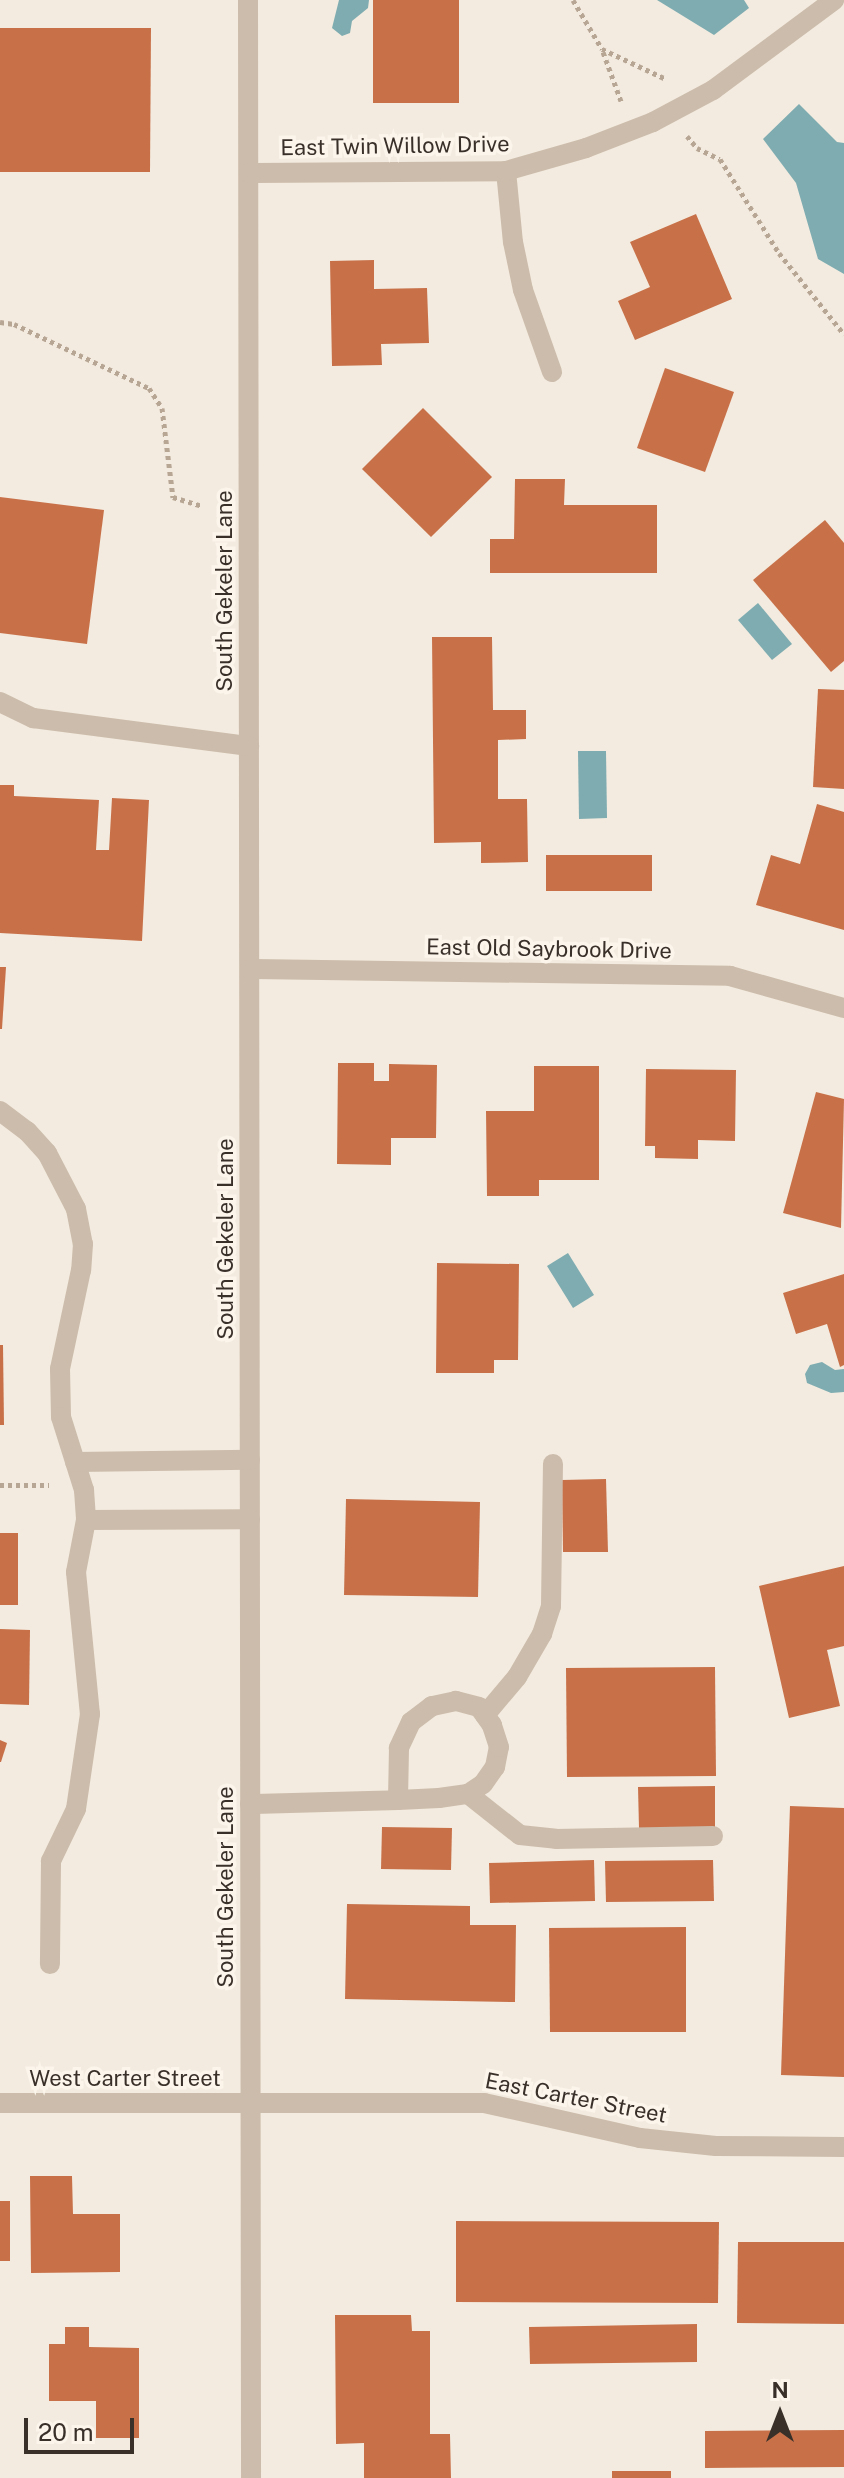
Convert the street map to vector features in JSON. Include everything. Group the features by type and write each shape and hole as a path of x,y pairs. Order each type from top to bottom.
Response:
{"street":[{"name":"South Gekeler Lane","path":"248,0 251,2478"},
{"name":"East Twin Willow Drive","path":"249,173 506,171 586,148 653,122 713,90 834,0"},
{"path":"506,171 513,242 523,290 552,372"},
{"path":"0,702 33,718 249,746"},
{"name":"East Old Saybrook Drive","path":"250,969 730,976 844,1008"},
{"path":"0,1111 27,1131 47,1153 76,1209 83,1244 81,1270 60,1369 61,1417 84,1490 86,1520 76,1572 90,1714 76,1809 51,1861 50,1964"},
{"path":"75,1462 250,1460"},
{"path":"485,1715 517,1677 542,1634 551,1606 553,1464"},
{"path":"86,1520 250,1519"},
{"path":"250,1804 398,1800 468,1794 483,1784 495,1767 499,1747 479,1707 456,1701 432,1706 411,1722 399,1748 398,1800"},
{"path":"468,1794 520,1835 556,1839 713,1836"},
{"name":"West Carter Street","path":"0,2103 251,2102"},
{"name":"East Carter Street","path":"251,2102 484,2103 640,2138 716,2146 844,2147"}],"path":[{"path":"573,0 602,49 621,101"},
{"path":"602,49 666,79"},
{"path":"687,136 697,148 720,159 779,253 844,334"},
{"path":"0,322 14,324 149,388 162,408 173,497 203,506"},
{"path":"0,1485 49,1485"}],"water":[{"path":"339,0 369,0 368,8 352,21 350,33 342,36 332,28"},
{"path":"657,0 744,0 749,8 714,35"},
{"path":"799,104 837,142 844,143 844,274 818,259 796,183 763,139"},
{"path":"758,603 792,644 772,660 738,620"},
{"path":"578,751 606,751 607,818 579,819"},
{"path":"568,1253 594,1295 573,1308 547,1266"},
{"path":"822,1362 835,1370 844,1369 844,1392 831,1393 807,1383 805,1374 810,1365"}],"building":[{"path":"373,0 459,0 459,103 373,103"},
{"path":"0,28 151,28 150,172 0,172"},
{"path":"696,214 732,299 635,340 618,301 650,287 630,242"},
{"path":"374,260 374,289 427,288 429,343 381,344 382,365 332,366 330,261"},
{"path":"665,368 734,392 705,472 637,448"},
{"path":"423,408 492,477 431,537 362,469"},
{"path":"515,479 565,479 564,505 657,505 657,573 490,573 490,539 514,539"},
{"path":"0,497 104,510 87,644 0,633"},
{"path":"825,520 844,543 844,661 831,672 753,580"},
{"path":"432,637 492,637 493,710 526,710 526,739 498,740 498,799 527,799 528,862 481,863 481,842 434,843"},
{"path":"818,689 844,690 844,789 813,787"},
{"path":"0,785 14,785 14,796 99,800 96,850 109,850 112,798 149,800 142,941 0,933"},
{"path":"817,804 844,812 844,930 756,905 771,855 800,864"},
{"path":"546,855 652,855 652,891 546,891"},
{"path":"0,967 6,967 2,1029 0,1029"},
{"path":"338,1063 374,1063 374,1081 389,1081 389,1064 437,1065 436,1138 391,1138 391,1165 337,1164"},
{"path":"534,1066 599,1066 599,1180 539,1180 539,1196 487,1196 486,1111 534,1111"},
{"path":"646,1069 736,1070 735,1141 698,1140 698,1159 655,1158 655,1146 645,1146"},
{"path":"816,1092 844,1099 841,1228 783,1213"},
{"path":"437,1263 519,1264 518,1360 494,1360 494,1373 436,1373"},
{"path":"844,1274 844,1365 840,1367 827,1324 796,1334 783,1293"},
{"path":"0,1345 3,1345 4,1425 0,1425"},
{"path":"606,1479 608,1552 563,1552 562,1480"},
{"path":"346,1499 480,1502 478,1597 344,1595"},
{"path":"0,1533 18,1533 18,1605 0,1605"},
{"path":"844,1566 844,1646 827,1650 840,1706 789,1718 759,1586"},
{"path":"0,1629 30,1630 29,1705 0,1704"},
{"path":"715,1667 716,1776 567,1777 566,1668"},
{"path":"0,1740 7,1743 1,1762 0,1762"},
{"path":"715,1786 715,1828 639,1828 638,1787"},
{"path":"790,1806 844,1808 844,2077 781,2075"},
{"path":"382,1827 452,1828 451,1870 381,1869"},
{"path":"594,1860 595,1901 490,1903 489,1863"},
{"path":"713,1860 714,1901 606,1902 605,1861"},
{"path":"347,1904 470,1906 470,1925 516,1925 515,2002 345,1999"},
{"path":"686,1927 686,2032 550,2032 549,1928"},
{"path":"30,2176 72,2176 73,2214 120,2214 120,2272 31,2273"},
{"path":"0,2201 10,2201 10,2261 0,2261"},
{"path":"456,2221 719,2222 718,2303 456,2302"},
{"path":"738,2242 844,2242 844,2324 737,2323"},
{"path":"335,2315 411,2315 412,2331 430,2331 430,2434 450,2434 451,2478 364,2478 364,2443 336,2444"},
{"path":"697,2324 697,2362 530,2364 529,2327"},
{"path":"65,2327 89,2327 89,2347 139,2348 139,2438 96,2438 96,2401 49,2401 49,2344 65,2344"},
{"path":"844,2430 844,2467 705,2468 705,2431"},
{"path":"612,2471 671,2471 671,2478 612,2478"}]}
